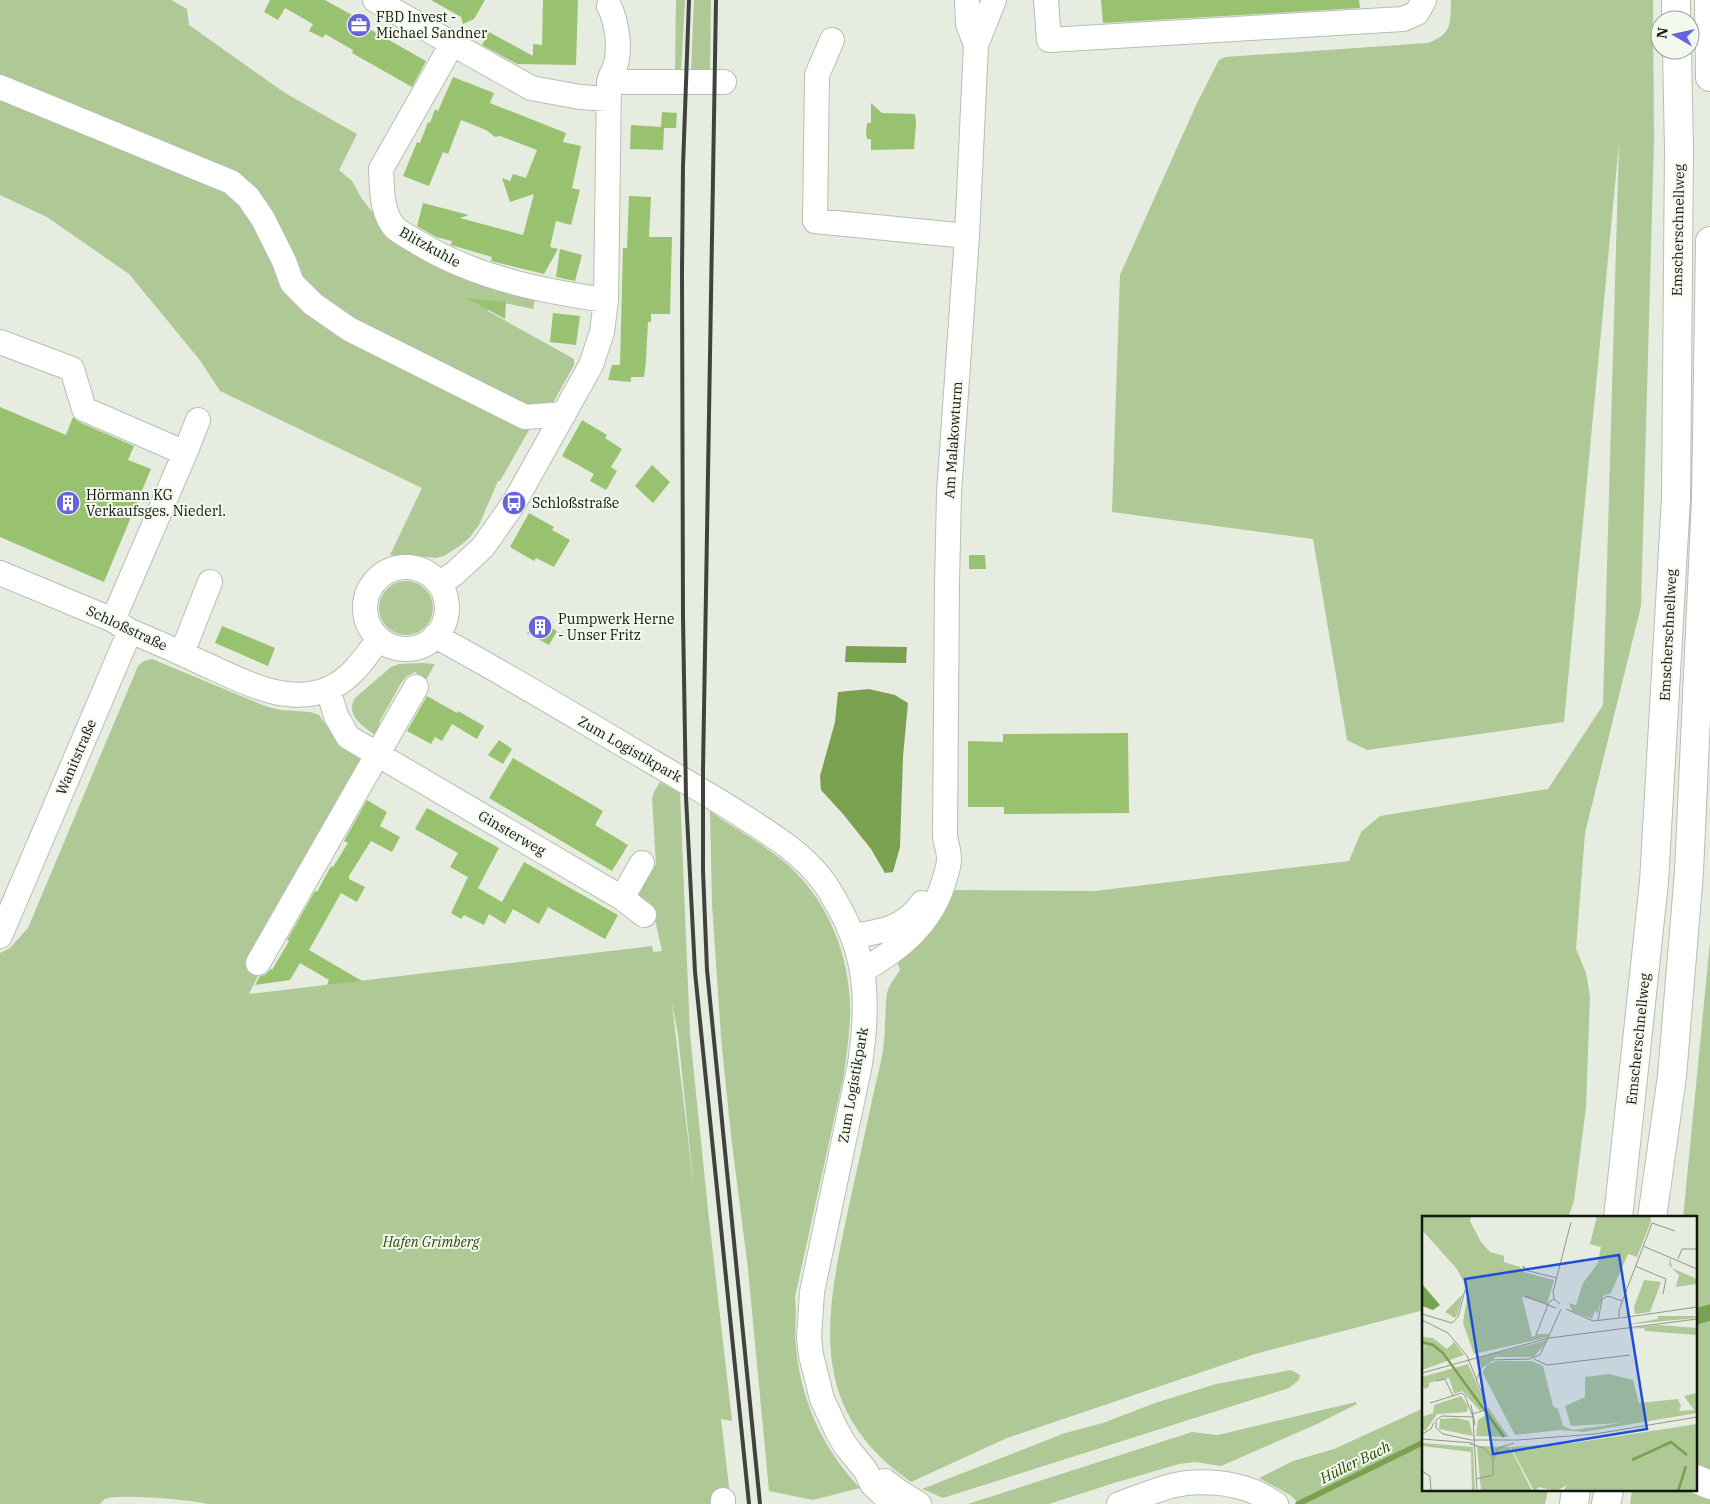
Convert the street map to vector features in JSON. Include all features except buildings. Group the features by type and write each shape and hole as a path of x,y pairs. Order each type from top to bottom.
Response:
{"highway":[{"path":"1708,0 1710,77"},
{"name":"Emscherschnellweg","path":"1618,1216 1654,882 1676,498 1679,160 1677,60"},
{"path":"1652,1216 1672,1076 1689,872 1706,499 1710,241"},
{"path":"1698,1480 1710,1485"}],"street":[{"path":"375,0 531,88 580,97 609,86 724,82"},
{"path":"967,0 968,24 976,45"},
{"path":"976,45 994,0"},
{"path":"1046,0 1049,40 1403,19 1418,13 1424,0"},
{"path":"439,584 455,573 483,547 514,503 591,365 602,332 606,300 609,86 615,66 617,48 613,14 609,3"},
{"path":"832,40 816,75 815,221 967,236"},
{"name":"Blitzkuhle","path":"452,44 381,169 386,211 394,227 429,249 472,269 510,281 571,295 606,300"},
{"name":"Am Malakowturm","path":"863,970 888,956 910,937 928,916 940,894 949,859 945,836 946,594 949,502 967,236 976,45"},
{"path":"0,87 231,182 248,197 262,219 284,261 292,283 313,304 349,329 524,417 564,414"},
{"path":"0,342 72,369 84,409 185,453"},
{"name":"Wanitstraße","path":"0,936 23,884 122,626 198,420"},
{"path":"413,567 428,574 439,584 444,594 446,610 442,627 435,636 418,647 408,648 393,646 379,639 370,626 365,611 369,590 378,578 392,569 413,567"},
{"name":"Schloßstraße","path":"0,573 254,686 279,693 304,695 328,689 343,680 356,668 379,639"},
{"path":"182,653 210,582"},
{"name":"Zum Logistikpark","path":"435,636 716,799 775,836 824,881 847,922 863,970 866,992 864,1036 860,1064 812,1292 810,1337 815,1374 829,1417 845,1445 866,1471 872,1484 896,1504"},
{"path":"258,963 416,687"},
{"name":"Ginsterweg","path":"328,689 336,716 348,737 622,898 644,915"},
{"name":"Am Malakowturm","path":"853,936 872,933 902,924 915,914 934,880 945,836"},
{"path":"622,898 642,863"},
{"path":"0,891 23,884"},
{"name":"Zum Logistikpark","path":"866,1471 884,1480 901,1494 920,1504"},
{"path":"1119,1504 1172,1486 1197,1483 1231,1485 1254,1501"},
{"path":"1160,1504 1173,1499 1194,1495 1254,1501"}],"green space":[{"path":"0,0 171,0 187,9 189,25 285,93 357,134 339,170 352,181 362,199 384,226 536,296 533,309 494,301 488,311 574,359 574,365 553,403 541,409 500,481 498,481 479,525 461,545 444,556 436,558 390,555 422,488 220,391 199,359 129,274 47,217 0,195"},
{"path":"676,0 685,0 681,72 675,71"},
{"path":"694,0 711,0 710,72 691,72"},
{"path":"1451,0 1653,0 1653,10 1650,10 1650,60 1653,60 1654,141 1641,606 1585,833 1576,949 1586,973 1590,996 1586,1108 1574,1201 1569,1216 1422,1216 1422,1311 1255,1354 1007,1438 911,1482 879,1455 855,1427 840,1397 832,1365 830,1331 832,1296 849,1204 882,1055 887,993 900,970 897,960 949,890 1094,891 1349,861 1361,832 1380,816 1548,789 1603,705 1619,143 1564,722 1367,750 1347,740 1313,539 1112,512 1120,275 1197,103 1219,60 1225,57 1428,43 1442,35 1450,22"},
{"path":"401,581 411,581 421,585 429,593 433,608 429,623 421,631 411,635 401,635 391,631 383,623 379,613 379,603 383,593 391,585"},
{"name":"Hafen Grimberg","path":"152,659 265,706 319,715 340,745 364,761 249,994 652,946 653,952 662,951 655,920 637,896 637,890 651,863 656,865 652,798 654,792 660,782 680,793 690,1034 732,1421 721,1419 731,1504 208,1504 173,1499 112,1497 105,1499 100,1504 0,1504 0,953 10,948 28,928 138,666 144,661","holes":["672,1003 678,1035 695,1198"]},
{"path":"399,664 435,664 426,680 415,672 407,676 401,683 380,721 378,737 358,721 352,710 355,698 391,667"},
{"path":"710,811 782,860 810,889 831,924 839,943 848,982 850,1021 844,1074 795,1297 795,1335 803,1386 816,1423 835,1457 860,1488 813,1500 769,1491 748,1269 731,1136 721,1037 712,904"},
{"path":"1710,942 1710,1304 1698,1307 1698,1216 1683,1216"},
{"path":"1710,1321 1710,1504 1630,1504 1632,1492 1698,1492 1698,1324"},
{"path":"1291,1370 1300,1375 1299,1380 1289,1388 943,1498 922,1489 1065,1433 1103,1423 1155,1403 1216,1384"},
{"path":"1356,1402 1357,1404 1317,1424 1221,1466 1195,1462 1179,1464 1049,1504 968,1504 1192,1432 1218,1435"},
{"path":"1422,1409 1422,1492 1548,1492 1545,1504 1300,1504 1290,1495 1259,1478 1293,1461 1334,1449"}],"shaded area":[{"path":"846,646 907,647 906,663 845,662"},
{"path":"869,689 895,695 908,703 903,757 900,847 893,872 885,873 871,849 821,790 820,776 835,722 838,692"},
{"path":"1710,1304 1710,1321 1698,1324 1698,1307"}],"waterway":[{"name":"Hüller Bach","path":"1298,1504 1422,1443"}],"railway":[{"path":"689,0 683,166 682,271 683,617 686,797 695,972 749,1504"},
{"path":"716,0 703,770 703,871 707,970 760,1504"}],"place":[{"name":"FBD Invest - Michael Sandner","path":"359,25"},
{"name":"Hörmann KG Verkaufsges. Niederl.","path":"68,503"},
{"name":"Schloßstraße","path":"514,503"},
{"name":"Pumpwerk Herne - Unser Fritz","path":"540,627"}]}
